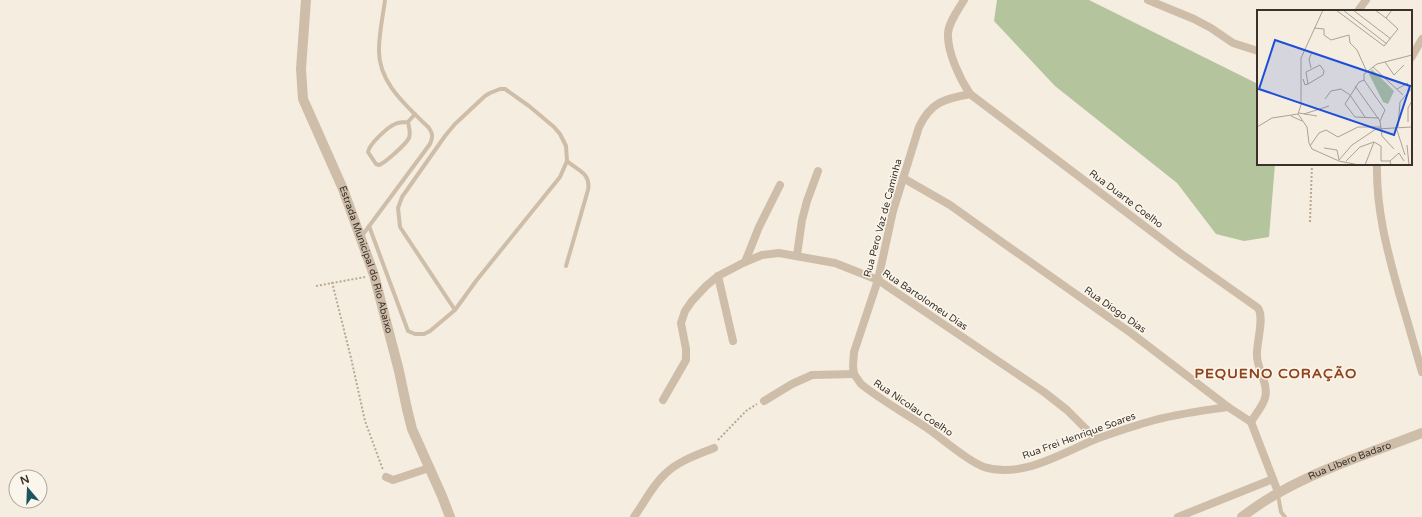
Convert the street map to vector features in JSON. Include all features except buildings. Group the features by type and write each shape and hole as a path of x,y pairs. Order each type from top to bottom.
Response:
{"street":[{"name":"Estrada Municipal do Rio Abaixo","path":"306,0 301,69 303,99 343,189 361,237 374,275 388,326 412,429 450,517"},
{"path":"1148,0 1194,19 1211,28 1233,43 1257,50"},
{"path":"1359,10 1366,0"},
{"name":"Rua Duarte Coelho","path":"960,1 950,24 948,34 950,49 962,80 970,94 1180,253 1258,308 1261,316 1257,359 1266,391 1265,398 1251,422"},
{"path":"1412,56 1422,39"},
{"name":"Rua Pero Vaz de Caminha","path":"854,374 854,352 878,280 893,211 919,127 925,115 941,101 952,97 970,94"},
{"path":"1378,165 1378,207 1386,247 1422,372"},
{"path":"797,255 802,220 818,171"},
{"name":"Rua Diogo Dias","path":"903,178 950,205 1131,333 1228,407 1251,422"},
{"path":"745,262 759,227 780,186"},
{"name":"Rua Bartolomeu Dias","path":"663,400 686,360 686,349 681,323 685,311 706,286 718,276 762,255 779,253 835,263 878,280 1044,392 1067,410 1096,439"},
{"path":"718,276 733,341"},
{"path":"764,401 792,384 812,375 854,374"},
{"name":"Rua Nicolau Coelho","path":"854,374 861,384 869,391 927,428 983,467"},
{"name":"Rua Frei Henrique Soares","path":"983,467 998,470 1012,470 1028,467 1058,456 1096,439 1148,422 1228,407"},
{"path":"1251,422 1278,492"},
{"name":"Rua Líbero Badaro","path":"1242,517 1278,492 1319,473 1420,435"},
{"path":"634,517 654,486 665,474 692,457 714,448"},
{"path":"386,477 394,480 429,468"},
{"path":"1178,517 1273,479"}],"lane":[{"path":"361,237 426,149 432,138 431,132 428,128 400,100 389,84 382,69 379,49 385,0"},
{"path":"370,226 408,331 415,334 424,334 430,331 455,310 476,281 560,176 567,161 566,146 560,134 554,127 529,106 505,90 496,90 485,96 455,124 402,197 398,208 400,227 455,310"},
{"path":"408,122 410,132 408,140 385,162 379,165 376,164 368,152 370,145 393,125 400,122 408,122 415,114"},
{"path":"566,266 588,190 589,181 581,171 567,161"},
{"path":"1278,492 1281,512 1285,517"}],"path":[{"path":"1310,222 1312,165"},
{"path":"316,286 374,275"},
{"path":"332,282 351,358 364,421 386,477"},
{"path":"714,448 719,439 741,416 756,404 764,401"}],"green space":[{"path":"997,0 1089,0 1257,84 1257,165 1275,165 1269,237 1244,241 1216,234 1177,183 1055,86 994,21"}],"district":[{"name":"PEQUENO CORAÇÃO","path":"1276,373"}]}
